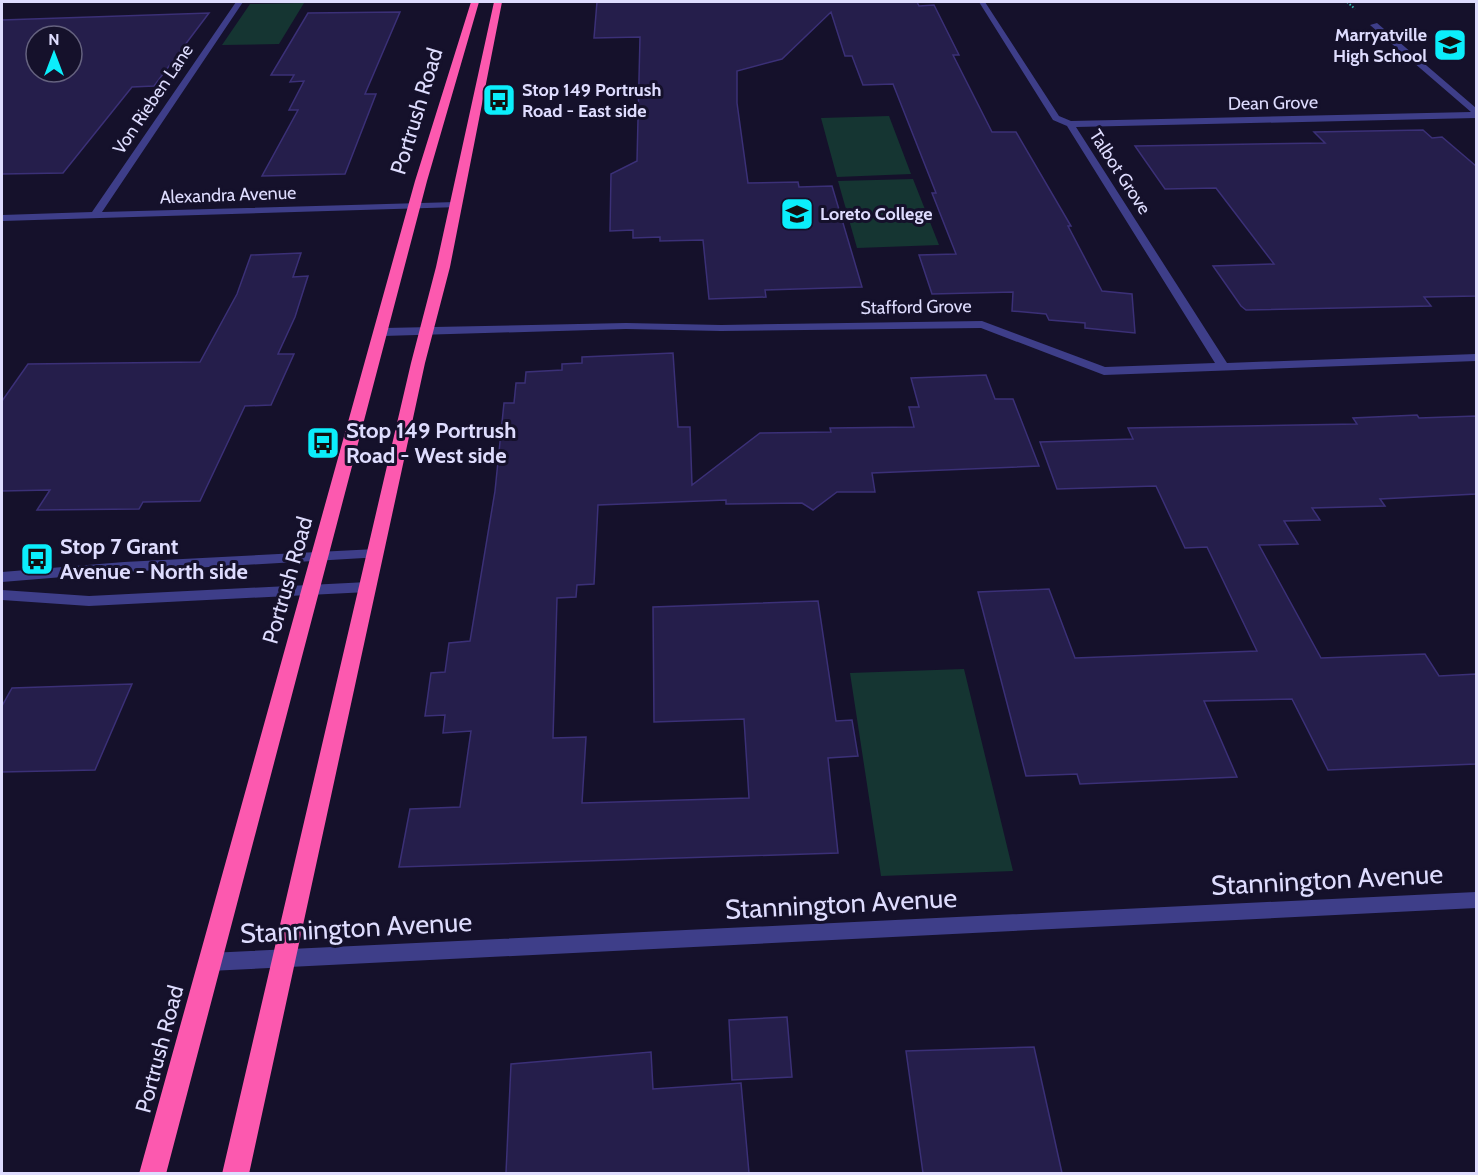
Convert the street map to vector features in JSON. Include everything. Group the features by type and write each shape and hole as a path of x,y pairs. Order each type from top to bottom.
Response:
{"highway":[{"name":"Portrush Road","path":"152,1173 383,332 414,206 475,2"},
{"path":"235,1173 456,205 498,2"}],"street":[{"name":"Von Rieben Lane","path":"95,215 239,2"},
{"name":"Talbot Grove","path":"982,2 1056,118 1070,124 1224,368"},
{"name":"Dean Grove","path":"1374,25 1476,113"},
{"name":"Dean Grove","path":"1070,124 1476,113"},
{"name":"Alexandra Avenue","path":"2,218 456,205"},
{"name":"Stafford Grove","path":"383,332 626,326 721,328 982,324 1104,371 1476,358"},
{"path":"2,577 124,567 376,554"},
{"path":"2,595 88,601 368,588"},
{"name":"Stannington Avenue","path":"209,962 1476,900"}],"green space":[{"path":"304,3 279,44 222,45 250,4"},
{"path":"889,116 911,174 837,177 821,118"},
{"path":"913,179 939,245 857,248 838,181"},
{"path":"964,669 1013,871 881,876 850,673"}],"building":[{"path":"597,2 917,2 919,6 934,5 959,55 953,55 992,132 1016,132 1071,226 1068,226 1102,291 1132,294 1135,333 1085,328 1085,323 1049,320 1046,314 1012,311 1013,292 932,294 919,255 956,254 932,193 936,193 893,84 863,85 852,56 845,56 831,12 782,59 737,71 737,103 748,183 798,182 799,187 832,186 862,287 765,290 766,297 709,299 703,240 660,241 660,237 633,238 633,230 610,231 611,174 637,161 640,37 594,38"},
{"path":"400,12 365,94 376,94 345,174 262,176 298,110 289,110 304,81 290,82 294,75 271,75 308,13"},
{"path":"209,13 154,86 132,87 63,173 2,174 2,20"},
{"path":"1423,130 1432,138 1442,137 1476,166 1476,296 1424,297 1431,306 1246,310 1213,266 1274,264 1216,188 1165,189 1135,146 1325,143 1314,132"},
{"path":"301,253 293,277 308,276 295,317 278,354 294,354 271,405 245,406 200,501 143,502 139,509 37,510 50,490 2,491 2,401 28,364 200,362 237,294 251,255"},
{"path":"673,353 678,427 690,427 692,485 760,433 831,432 830,428 914,427 909,407 919,407 911,378 986,375 995,399 1013,399 1039,466 872,473 875,492 837,492 813,510 802,503 726,504 726,500 598,505 594,584 577,585 576,597 557,598 553,738 586,737 582,803 749,798 744,719 654,722 653,607 818,601 836,721 852,720 858,756 828,758 838,853 399,867 410,809 460,807 471,731 443,733 445,715 425,716 431,673 445,672 449,643 470,641 495,491 504,403 514,403 516,383 525,383 526,372 562,370 562,364 582,363 582,357"},
{"path":"1417,415 1419,418 1476,416 1476,494 1380,499 1385,506 1312,508 1320,520 1284,521 1298,544 1259,545 1321,658 1425,654 1439,676 1476,674 1476,764 1328,770 1292,699 1204,701 1237,777 1080,784 1077,774 1026,776 978,592 1049,589 1075,658 1257,651 1207,547 1185,548 1156,486 1057,489 1040,442 1133,439 1128,428 1357,424 1353,418"},
{"path":"132,684 95,770 2,772 2,706 12,688"},
{"path":"787,1017 792,1077 732,1080 729,1020"},
{"path":"1034,1047 1062,1173 923,1173 906,1051"},
{"path":"651,1052 653,1089 741,1083 749,1173 506,1173 511,1064"}],"place":[{"name":"Marryatville High School","path":"1450,45"},
{"name":"Stop 149 Portrush Road - East side","path":"499,100"},
{"name":"Loreto College","path":"797,214"},
{"name":"Stop 149 Portrush Road - West side","path":"323,443"},
{"name":"Stop 7 Grant Avenue - North side","path":"37,559"}]}
